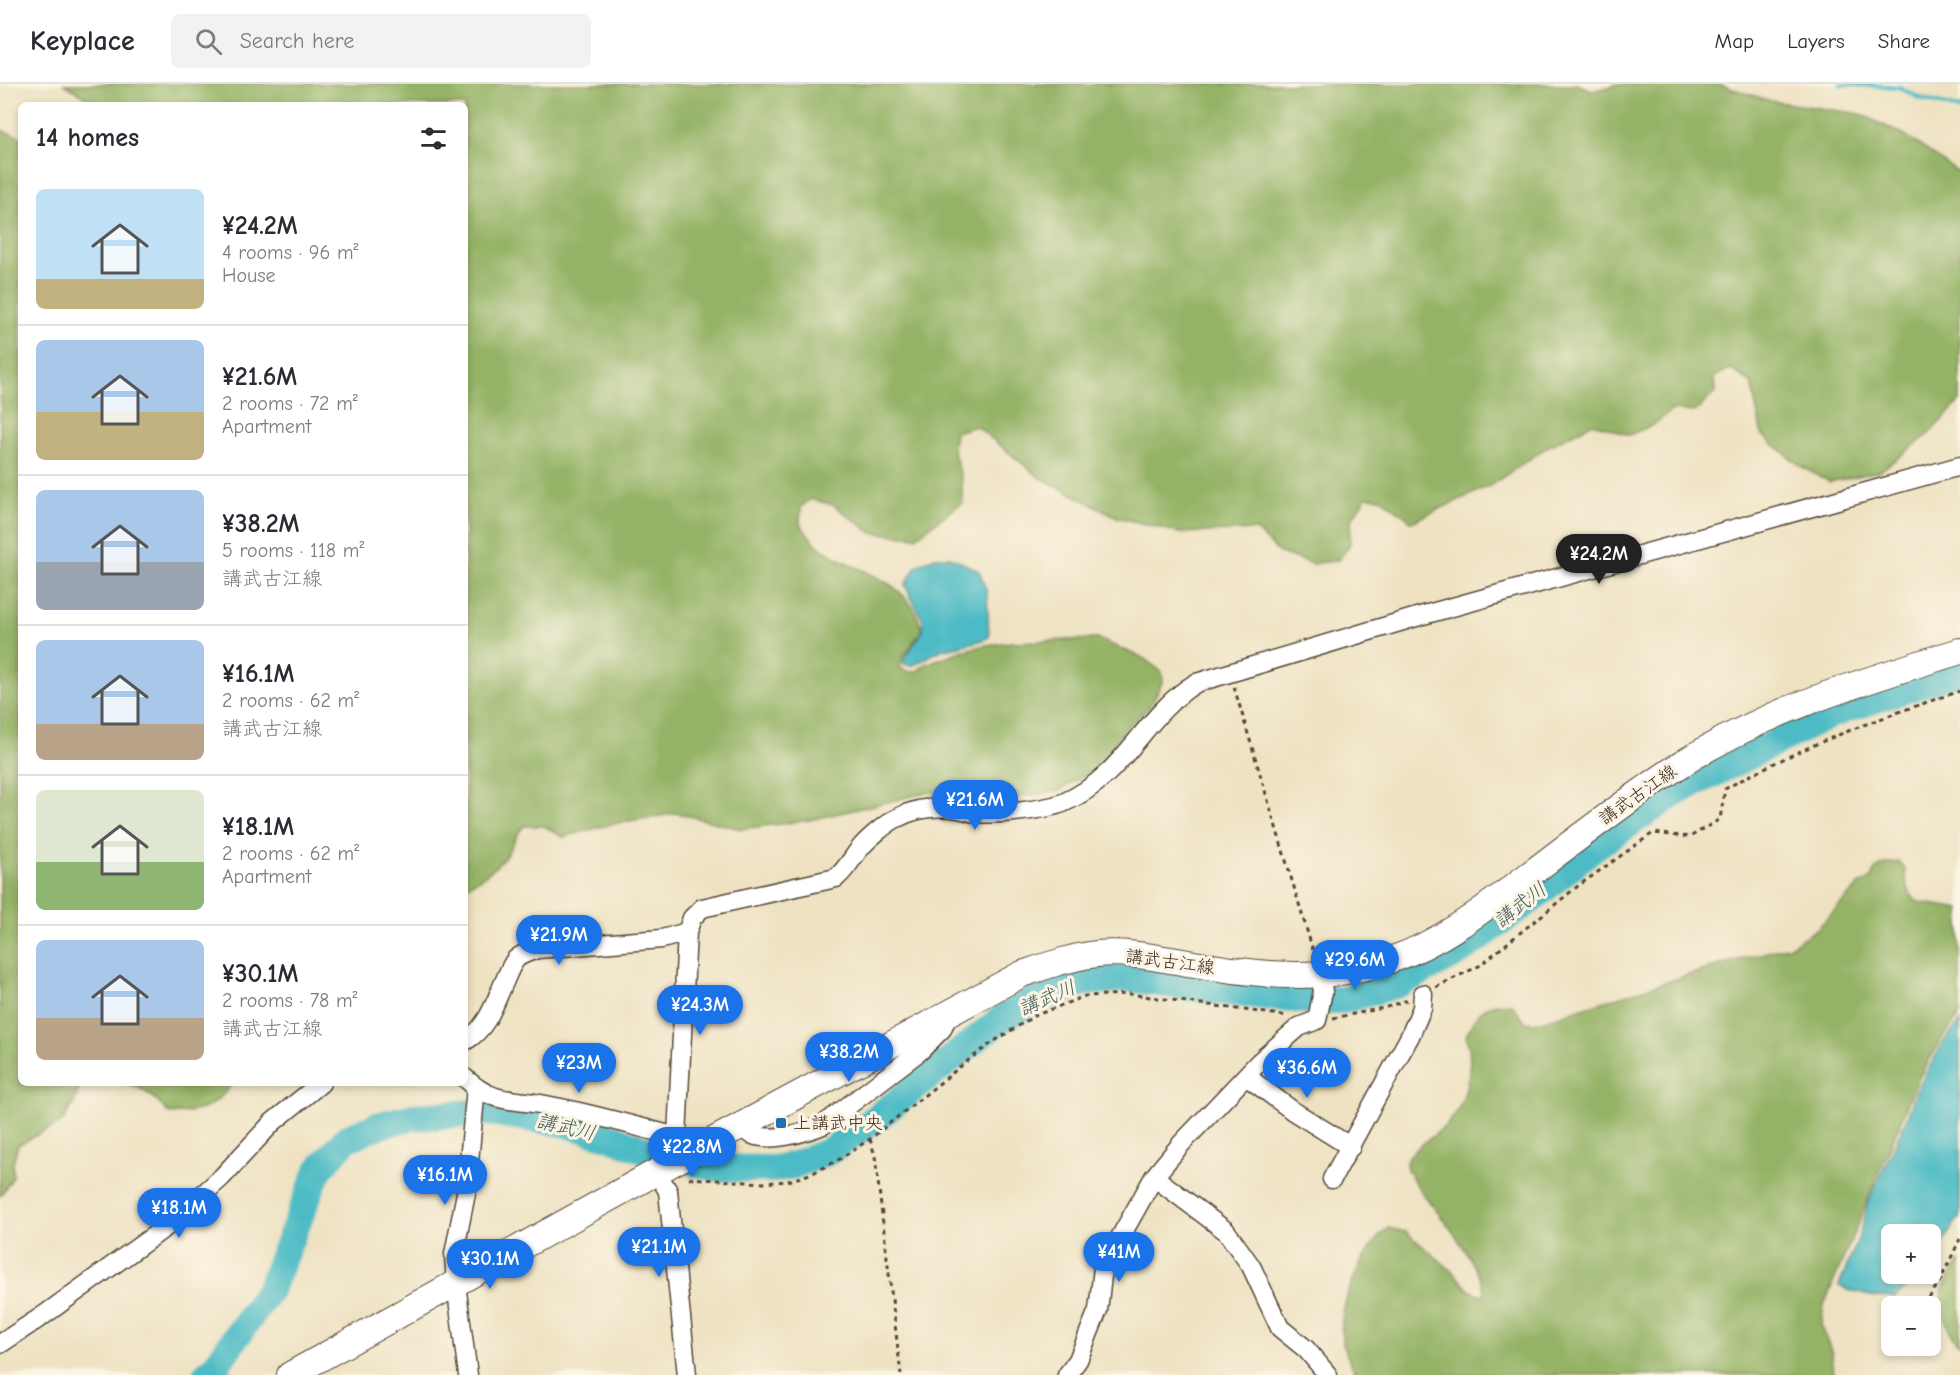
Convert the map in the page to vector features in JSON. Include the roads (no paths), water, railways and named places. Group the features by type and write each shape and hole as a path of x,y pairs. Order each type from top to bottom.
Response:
{"main road":[{"name":"講武古江線","path":"290,1375 662,1170 693,1145 739,1127 1022,974 1056,962 1097,954 1137,954 1321,983 1397,958 1417,950 1468,921 1616,809 1718,741 1767,718 1848,687 1960,651"}],"street":[{"path":"468,1375 454,1254 466,1193 472,1127 472,1089 506,1101 545,1104 693,1145 687,932 692,918 702,908 836,878 863,844 897,818 932,807 977,813 1023,811 1060,804 1084,792 1106,776 1178,694 1196,683 1432,613 1960,466"},
{"path":"468,1039 482,1026 517,958 537,950 662,939 687,932"},
{"path":"1067,1375 1078,1359 1098,1310 1103,1268 1154,1177 1181,1144 1246,1076 1299,1027 1318,1016 1321,983"},
{"path":"1332,1179 1410,1036 1422,1008 1423,994"},
{"path":"739,1127 755,1136 773,1137 808,1131 824,1125 920,1051 942,1029 948,1013"},
{"path":"1246,1076 1293,1111 1351,1147"},
{"path":"0,1344 170,1224 222,1177 273,1122 317,1086"},
{"path":"662,1170 668,1191 687,1375"},
{"path":"1154,1177 1226,1230 1251,1266 1280,1328 1306,1349 1328,1375"}],"water":[{"path":"935,557 951,557 979,571 987,592 989,637 941,650 912,666 904,664 904,659 923,631 923,621 905,585 916,566"},
{"path":"1960,1022 1960,1219 1954,1224 1941,1247 1941,1224 1881,1224 1881,1284 1911,1284 1897,1296 1880,1297 1853,1292 1839,1286 1858,1239 1868,1203 1909,1113 1916,1091 1943,1043"}],"waterway":[{"path":"1840,84 1899,87 1919,98 1960,109"},
{"name":"講武川","path":"206,1375 214,1368 270,1289 318,1171 346,1139 377,1126 413,1117 490,1112 566,1124 608,1136 644,1150 717,1168 772,1169 794,1165 828,1152 871,1122 1003,1018 1036,999 1083,982 1127,978 1216,991 1304,1000 1343,1000 1398,984 1458,953 1531,900 1594,847 1677,792 1832,714 1960,671"}],"place":[{"name":"上講武中央","path":"781,1123"}]}
